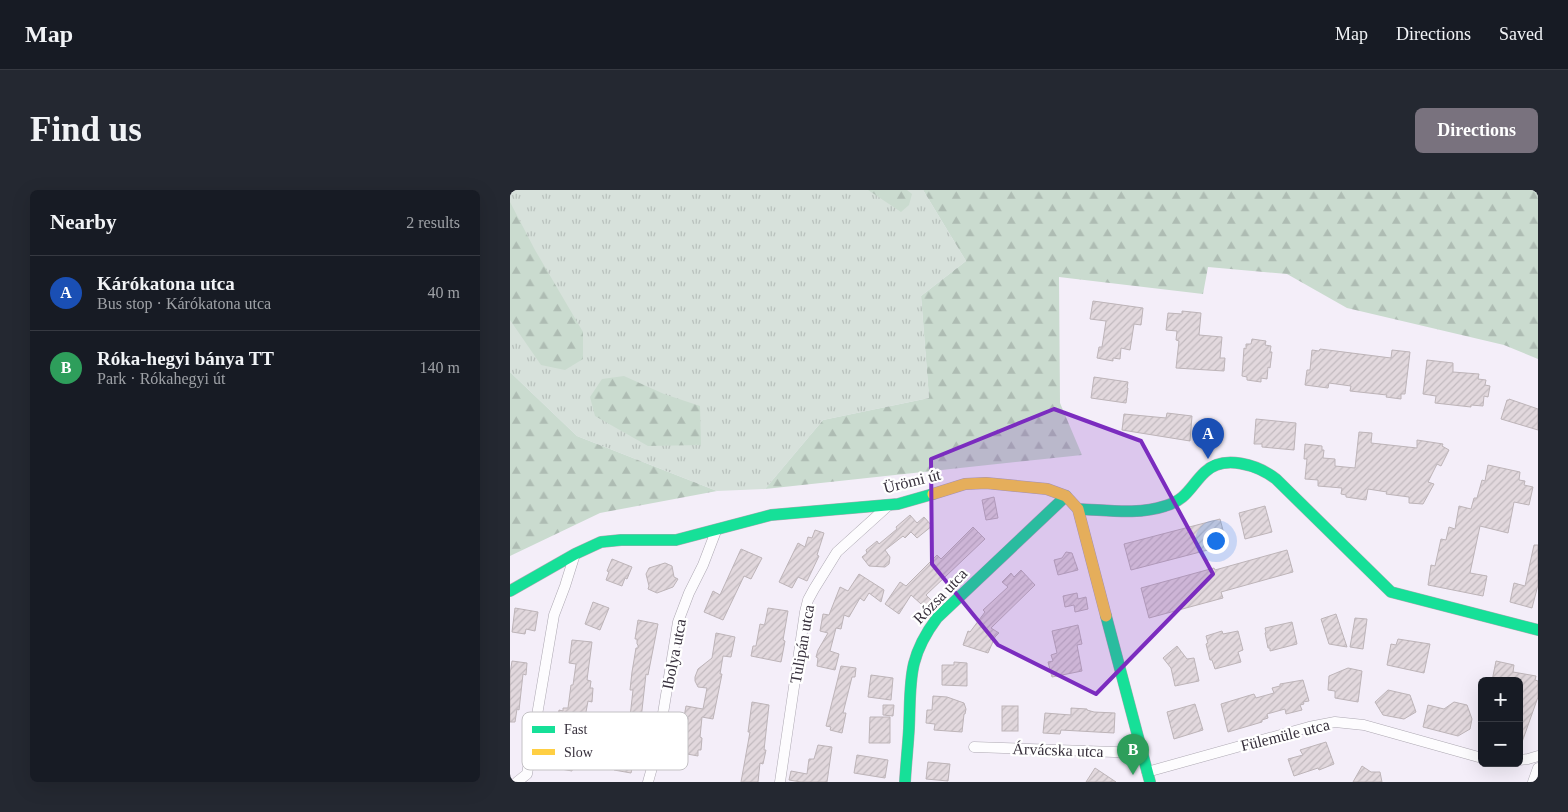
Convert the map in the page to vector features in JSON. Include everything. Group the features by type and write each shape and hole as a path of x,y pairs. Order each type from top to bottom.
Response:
{"street":[{"path":"1078,509 1134,510 1165,506 1185,496 1206,471 1213,466 1229,464 1255,466 1267,472 1279,482 1391,592 1538,630"},
{"name":"Ürömi út","path":"510,591 575,554 601,542 676,540 771,515 851,510 889,505 974,483 1048,489 1066,496 1078,509 1148,777"},
{"name":"Rózsa utca","path":"905,782 910,678 916,651 921,640 937,618 1066,496"},
{"name":"Tulipán utca","path":"780,782 808,600 837,552 889,505"},
{"name":"Ibolya utca","path":"663,712 678,622 716,531"},
{"path":"538,712 554,615 575,554"},
{"name":"Fülemüle utca","path":"1148,777 1309,727 1335,722 1364,725 1478,757"},
{"name":"Árvácska utca","path":"974,747 1142,752"},
{"path":"1523,760 1538,756"},
{"path":"1533,782 1538,768"},
{"path":"517,782 527,774 528,770"}],"highlighted area":[{"path":"1054,409 1141,441 1213,574 1096,694 998,645 932,564 931,459"}],"green space":[{"path":"510,190 923,190 966,261 921,296 929,398 823,420 765,489 717,491 577,436 510,372"},
{"path":"868,190 907,190 912,194 909,205 901,212"},
{"path":"923,190 1538,190 1538,359 1504,345 1347,308 1287,274 1208,267 1203,294 1059,277 1060,403 1082,455 765,489 823,420 929,398 921,296 966,261"},
{"path":"510,202 535,250 583,332 583,359 565,370 541,365 510,320"},
{"path":"510,372 577,436 717,491 600,513 510,556"},
{"path":"624,376 664,394 700,406 701,445 648,446 595,416 590,397 602,379"}],"building":[{"path":"1093,301 1143,308 1141,325 1134,324 1130,350 1121,348 1120,359 1113,358 1113,361 1097,358 1099,347 1102,347 1106,321 1090,319"},
{"path":"1182,311 1201,313 1199,335 1222,337 1220,358 1225,358 1224,371 1176,368 1179,341 1176,340 1177,331 1166,330 1168,313 1182,314"},
{"path":"1252,339 1266,341 1265,345 1271,346 1270,352 1272,352 1267,379 1261,378 1261,382 1247,380 1247,377 1242,376 1244,348 1246,349 1246,344 1251,344"},
{"path":"1320,349 1391,358 1392,350 1410,352 1405,394 1401,394 1401,399 1386,397 1387,395 1350,391 1351,386 1329,383 1328,388 1305,385 1307,370 1310,370 1312,350 1319,351"},
{"path":"1427,360 1453,363 1453,372 1479,374 1478,379 1486,380 1485,385 1490,386 1488,397 1484,396 1483,406 1471,405 1471,407 1435,403 1436,396 1423,394"},
{"path":"1094,377 1128,382 1126,403 1091,398"},
{"path":"1509,399 1538,409 1538,430 1501,419"},
{"path":"1167,413 1192,416 1190,441 1122,430 1124,414 1166,418"},
{"path":"1256,419 1296,423 1294,450 1262,447 1262,444 1254,444"},
{"path":"1359,432 1372,433 1371,443 1417,448 1417,440 1443,444 1442,446 1449,450 1441,466 1437,464 1428,482 1434,484 1423,504 1409,503 1409,497 1368,489 1366,500 1346,497 1346,495 1341,494 1342,488 1318,486 1318,480 1305,479 1307,459 1304,459 1305,444 1322,446 1322,450 1324,450 1323,458 1335,459 1335,466 1355,468"},
{"path":"1488,465 1520,472 1519,480 1525,481 1524,485 1533,487 1529,505 1514,502 1508,533 1480,526 1470,573 1487,576 1483,596 1428,585 1431,565 1435,566 1441,539 1446,540 1449,527 1455,529 1459,506 1471,509 1474,498 1477,498 1482,480 1485,481"},
{"path":"994,497 998,518 986,520 982,500"},
{"path":"1265,506 1272,532 1245,539 1239,513"},
{"path":"910,515 917,523 924,517 932,526 917,538 911,532 905,538 903,536 885,550 890,557 889,564 885,567 869,566 862,557 867,553 866,550 877,541 879,544"},
{"path":"1220,519 1227,545 1131,570 1124,544"},
{"path":"973,527 985,539 926,595 936,605 930,612 911,595 899,614 885,604 900,582 906,586 937,555 941,559"},
{"path":"815,530 824,533 817,555 819,556 807,581 798,577 792,588 779,582 798,543 805,547 808,537 812,538"},
{"path":"1534,545 1538,545 1538,585 1532,608 1510,602 1514,583 1525,586"},
{"path":"741,549 762,558 751,579 744,576 723,620 704,612 713,591 720,595"},
{"path":"1287,550 1293,572 1221,592 1223,598 1149,618 1141,588"},
{"path":"1066,552 1072,553 1078,570 1058,575 1054,560 1062,558"},
{"path":"612,559 632,567 622,586 606,580 609,572 607,571"},
{"path":"665,563 672,566 674,577 678,579 673,587 657,593 648,589 646,574 649,568"},
{"path":"1021,570 1035,585 991,628 999,633 995,637 988,653 963,645 968,631 970,632 985,612 983,610 1008,587 1002,582 1011,573 1014,577"},
{"path":"859,574 884,590 881,602 869,593 864,601 860,598 849,617 844,615 841,629 836,628 830,651 839,654 835,670 817,666 818,658 816,657 818,650 828,633 820,631 823,614 829,615 840,587 848,591"},
{"path":"1077,593 1078,599 1086,597 1088,609 1075,612 1074,605 1065,607 1063,596"},
{"path":"593,602 609,608 600,630 585,624"},
{"path":"515,608 538,612 535,631 526,629 525,634 512,632"},
{"path":"768,608 788,611 781,662 751,656 753,646 756,646 760,624 764,625 765,623"},
{"path":"1336,614 1347,647 1329,644 1321,619"},
{"path":"1355,618 1367,619 1363,649 1350,647"},
{"path":"638,620 658,624 648,675 646,674 642,712 631,712 633,690 630,690 632,672 636,648 638,648 637,639 635,639"},
{"path":"1292,622 1297,644 1270,651 1265,628"},
{"path":"1078,625 1082,644 1077,645 1082,671 1052,677 1048,662 1053,661 1051,655 1057,653 1052,631"},
{"path":"1222,631 1223,634 1238,631 1243,650 1238,652 1241,662 1215,669 1212,660 1210,660 1206,636"},
{"path":"716,633 735,637 731,657 723,656 720,674 722,674 713,719 702,717 701,750 698,750 698,756 688,754 688,712 685,712 686,706 703,709 707,688 698,687 695,677 698,669 712,658"},
{"path":"1398,639 1430,644 1424,673 1387,665 1391,644 1396,645"},
{"path":"572,640 592,642 587,680 591,681 590,688 593,688 592,702 588,701 586,712 559,712 559,710 563,711 563,708 568,708 571,685 573,685 576,664 569,663"},
{"path":"1177,646 1187,659 1194,658 1199,681 1175,686 1171,668 1163,658"},
{"path":"512,661 527,663 526,675 523,674 519,710 517,709 515,722 510,722 510,674"},
{"path":"1496,661 1514,665 1513,672 1536,676 1535,680 1538,681 1538,697 1523,739 1523,677 1493,677"},
{"path":"954,662 967,663 967,686 942,685 942,665 954,665"},
{"path":"841,666 856,668 855,677 852,677 843,713 846,713 842,733 830,730 831,727 826,726"},
{"path":"1348,668 1362,671 1358,702 1335,698 1335,691 1328,690 1329,676"},
{"path":"871,675 893,678 891,700 868,697"},
{"path":"1303,680 1309,701 1303,702 1304,704 1300,705 1302,710 1286,714 1285,709 1267,714 1268,718 1262,720 1262,722 1228,732 1221,704 1254,694 1256,698 1274,693 1272,688 1280,686 1280,684"},
{"path":"1388,690 1410,695 1416,712 1404,719 1383,715 1375,702"},
{"path":"933,696 947,697 964,703 966,709 962,732 934,730 935,724 926,723 927,710 932,710"},
{"path":"752,702 769,705 764,750 766,750 763,764 760,763 758,782 741,782 750,732 748,732"},
{"path":"1454,702 1467,705 1472,719 1470,729 1458,736 1423,727 1428,705 1444,709"},
{"path":"1195,704 1203,730 1174,739 1167,712"},
{"path":"883,705 894,705 893,716 883,715"},
{"path":"1002,706 1018,706 1018,731 1002,731"},
{"path":"1071,708 1115,713 1114,733 1061,730 1060,734 1043,733 1045,713 1071,715"},
{"path":"870,717 890,717 890,743 869,743"},
{"path":"1326,742 1334,764 1294,776 1288,759 1303,755 1300,750"},
{"path":"818,745 832,747 827,782 789,780 791,771 807,774 809,759 814,759"},
{"path":"857,755 888,760 885,778 854,773"},
{"path":"928,762 950,764 948,781 926,779"},
{"path":"1362,766 1371,772 1380,772 1382,782 1353,782"},
{"path":"1095,768 1116,782 1086,782"},
{"path":"614,770 632,770 631,773"}],"traffic: fast":[{"path":"1078,509 1122,511 1155,509 1179,500 1205,472 1213,467 1231,463 1251,466 1276,479 1391,592 1538,630"},
{"path":"510,591 575,554 601,542 676,540 771,515 898,504 933,494"},
{"path":"905,782 912,670 920,645 927,632 937,618 1066,496"},
{"path":"1106,616 1150,782"}],"traffic: slow":[{"path":"933,494 965,484 986,483 1047,489 1066,496 1078,509 1106,616"}],"place":[{"name":"Kárókatona utca","path":"1208,459"},
{"name":"Róka-hegyi bánya TT","path":"1133,775"}]}
